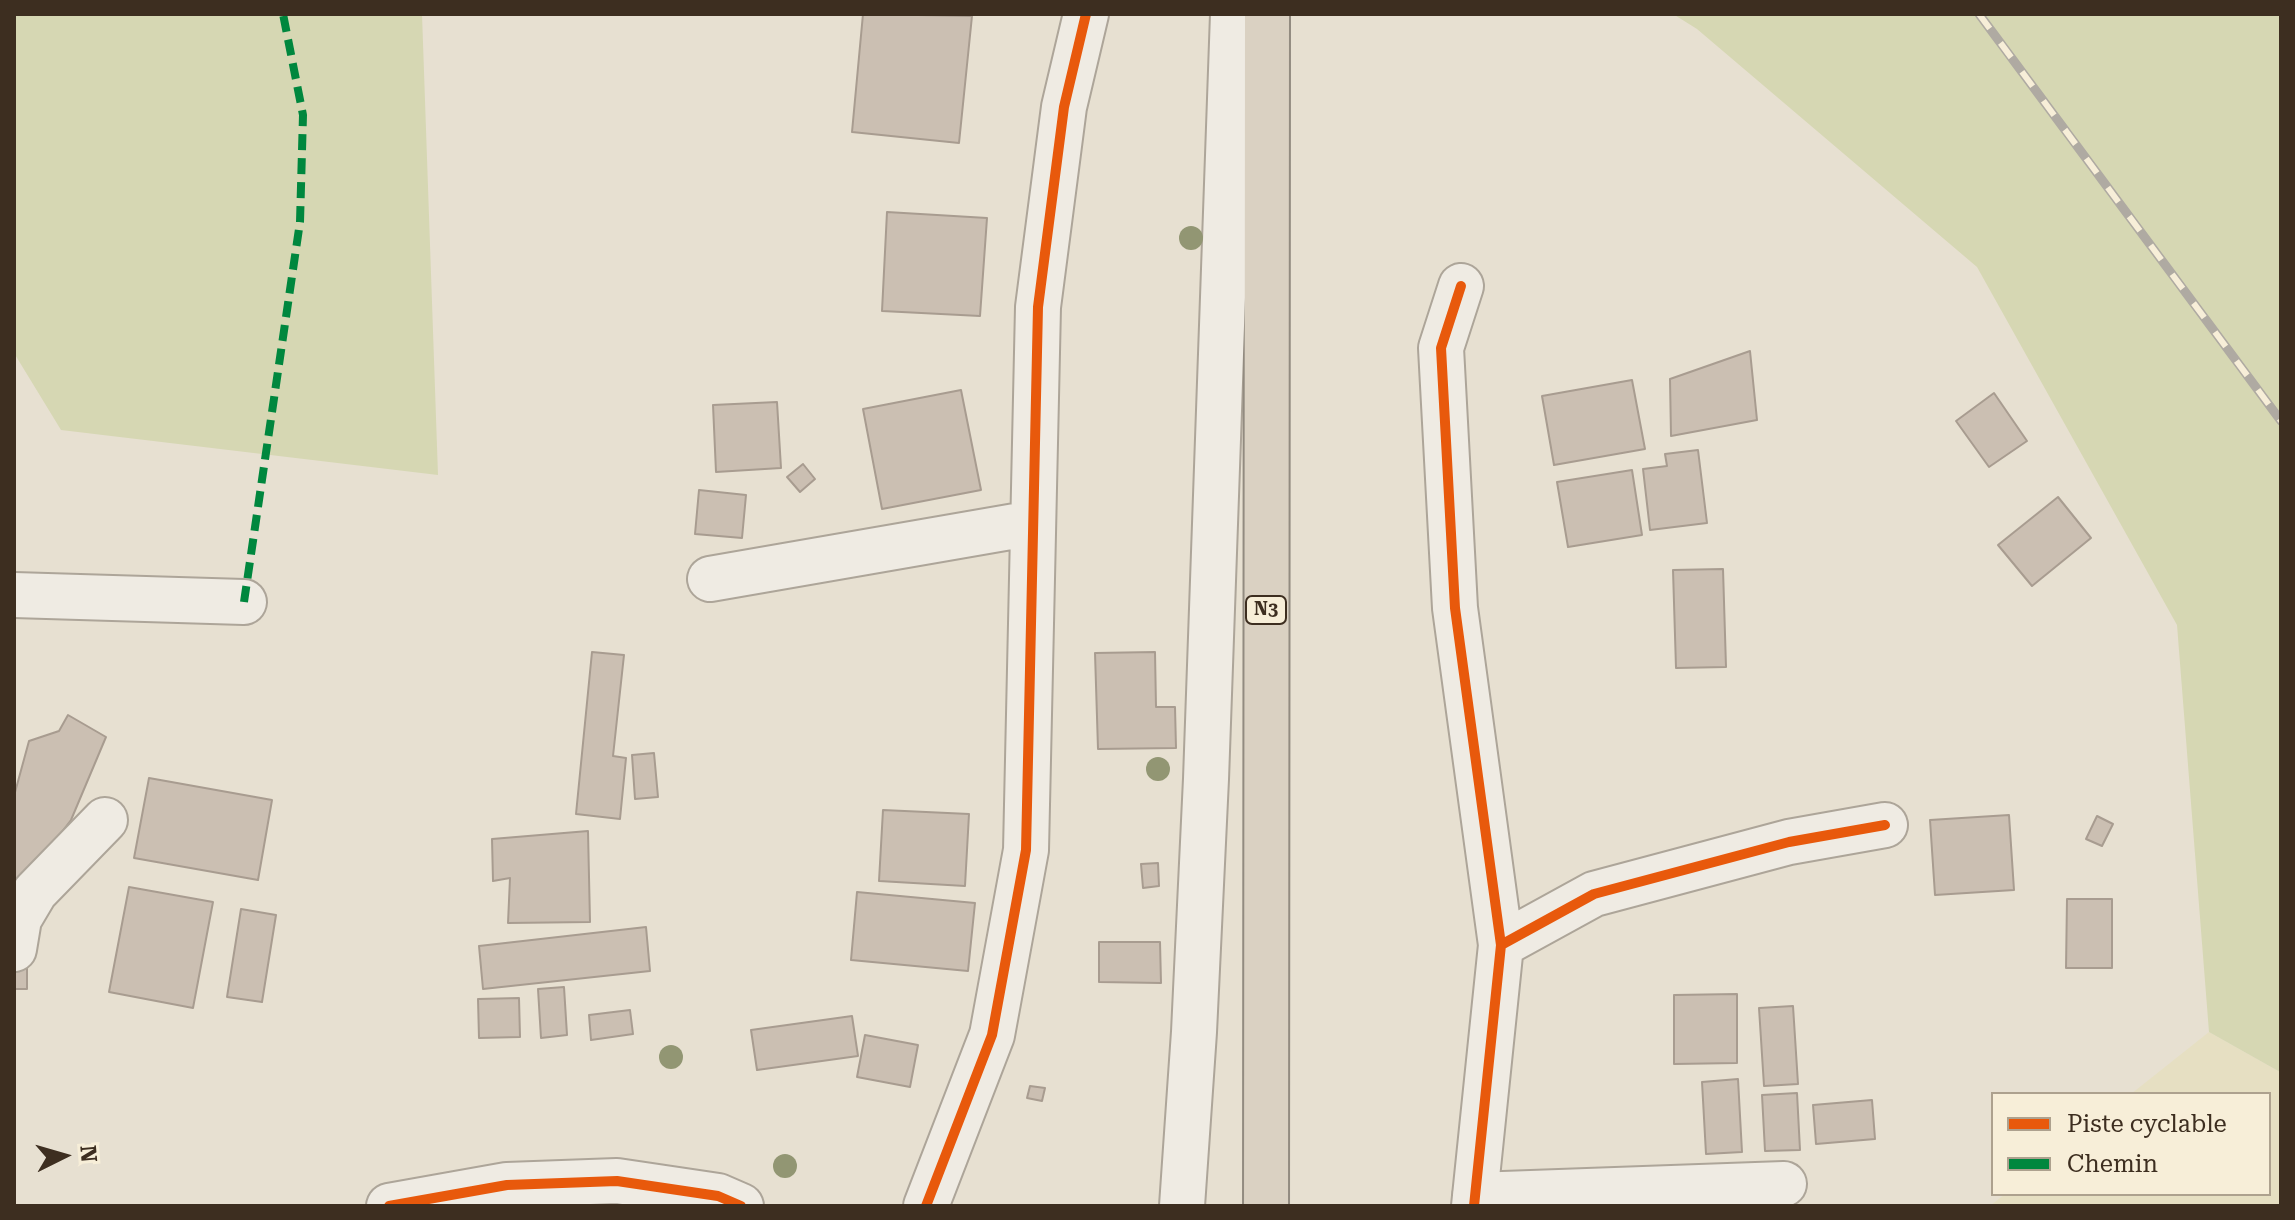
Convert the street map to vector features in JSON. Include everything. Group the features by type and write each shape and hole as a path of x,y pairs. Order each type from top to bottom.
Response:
{"highway":[{"name":"N3","path":"1266,1206 1267,14"}],"street":[{"path":"926,1206 992,1035 1026,850 1038,307 1064,107 1086,14"},
{"path":"1182,1206 1206,795 1233,14"},
{"path":"1461,286 1441,348 1455,608 1501,945 1474,1201 1784,1184"},
{"path":"710,579 1033,523"},
{"path":"14,595 244,602"},
{"path":"14,949 19,919 35,892 105,820"},
{"path":"1501,945 1594,894 1789,842 1885,825"},
{"path":"389,1206 507,1185 617,1181 718,1196 741,1206"}],"shaded area":[{"path":"2209,1032 2280,1072 2281,1206 1990,1206 2002,1196 2271,1196 2271,1092 2134,1092"}],"green space":[{"path":"14,14 422,14 438,475 61,430 14,353"},
{"path":"1673,14 2281,14 2281,1085 2280,1072 2209,1032 2177,625 1977,267 1697,29"}],"building":[{"path":"863,14 972,16 959,143 852,132"},
{"path":"887,212 987,218 980,316 882,311"},
{"path":"1750,351 1757,420 1671,436 1670,379"},
{"path":"1632,380 1645,449 1554,465 1542,396"},
{"path":"961,390 981,490 882,509 863,409"},
{"path":"1994,393 2027,441 1989,467 1956,421"},
{"path":"777,402 781,468 716,472 713,405"},
{"path":"1698,450 1707,523 1650,530 1643,469 1667,466 1665,454"},
{"path":"803,464 815,479 800,492 787,477"},
{"path":"1632,470 1642,535 1568,547 1557,482"},
{"path":"699,490 746,495 742,538 695,534"},
{"path":"2058,497 2091,538 2032,586 1998,545"},
{"path":"1723,569 1726,667 1676,668 1673,570"},
{"path":"592,652 624,655 613,756 626,758 620,819 576,814"},
{"path":"1155,652 1156,707 1175,707 1176,748 1098,749 1095,653"},
{"path":"68,715 106,737 71,820 23,883 14,884 14,796 29,741 59,731"},
{"path":"654,753 658,797 635,799 632,755"},
{"path":"149,778 272,800 258,880 134,858"},
{"path":"883,810 969,814 965,886 879,881"},
{"path":"2009,815 2014,890 1935,895 1930,820"},
{"path":"2097,816 2113,824 2102,846 2086,839"},
{"path":"588,831 590,922 508,923 510,878 493,881 492,839"},
{"path":"1158,863 1159,886 1143,888 1141,864"},
{"path":"129,887 213,902 193,1008 109,992"},
{"path":"27,892 27,989 14,989 14,893"},
{"path":"857,892 975,903 968,971 851,960"},
{"path":"2067,899 2112,899 2112,968 2066,968"},
{"path":"241,909 276,915 262,1002 227,997"},
{"path":"646,927 650,971 483,989 479,946"},
{"path":"1099,942 1160,942 1161,983 1099,982"},
{"path":"564,987 567,1035 541,1038 538,989"},
{"path":"1737,994 1737,1063 1674,1064 1674,995"},
{"path":"519,998 520,1037 479,1038 478,999"},
{"path":"1793,1006 1798,1084 1764,1086 1759,1008"},
{"path":"630,1010 633,1034 591,1040 589,1015"},
{"path":"852,1016 858,1056 757,1070 751,1030"},
{"path":"865,1035 918,1045 910,1087 857,1077"},
{"path":"1738,1079 1742,1152 1706,1154 1702,1082"},
{"path":"1030,1086 1045,1088 1042,1101 1027,1098"},
{"path":"1797,1093 1800,1150 1765,1151 1762,1095"},
{"path":"1872,1100 1875,1139 1816,1144 1813,1105"}],"railway":[{"path":"1979,14 2281,421"}],"marked path":[{"path":"244,602 300,222 303,115 283,14"}],"cycle path":[{"path":"926,1206 992,1035 1026,850 1038,307 1064,107 1086,14"},
{"path":"1461,286 1441,348 1455,608 1501,945"},
{"path":"1474,1206 1501,945 1594,894 1789,842 1885,825"},
{"path":"389,1206 507,1185 617,1181 718,1196 741,1206"}]}
